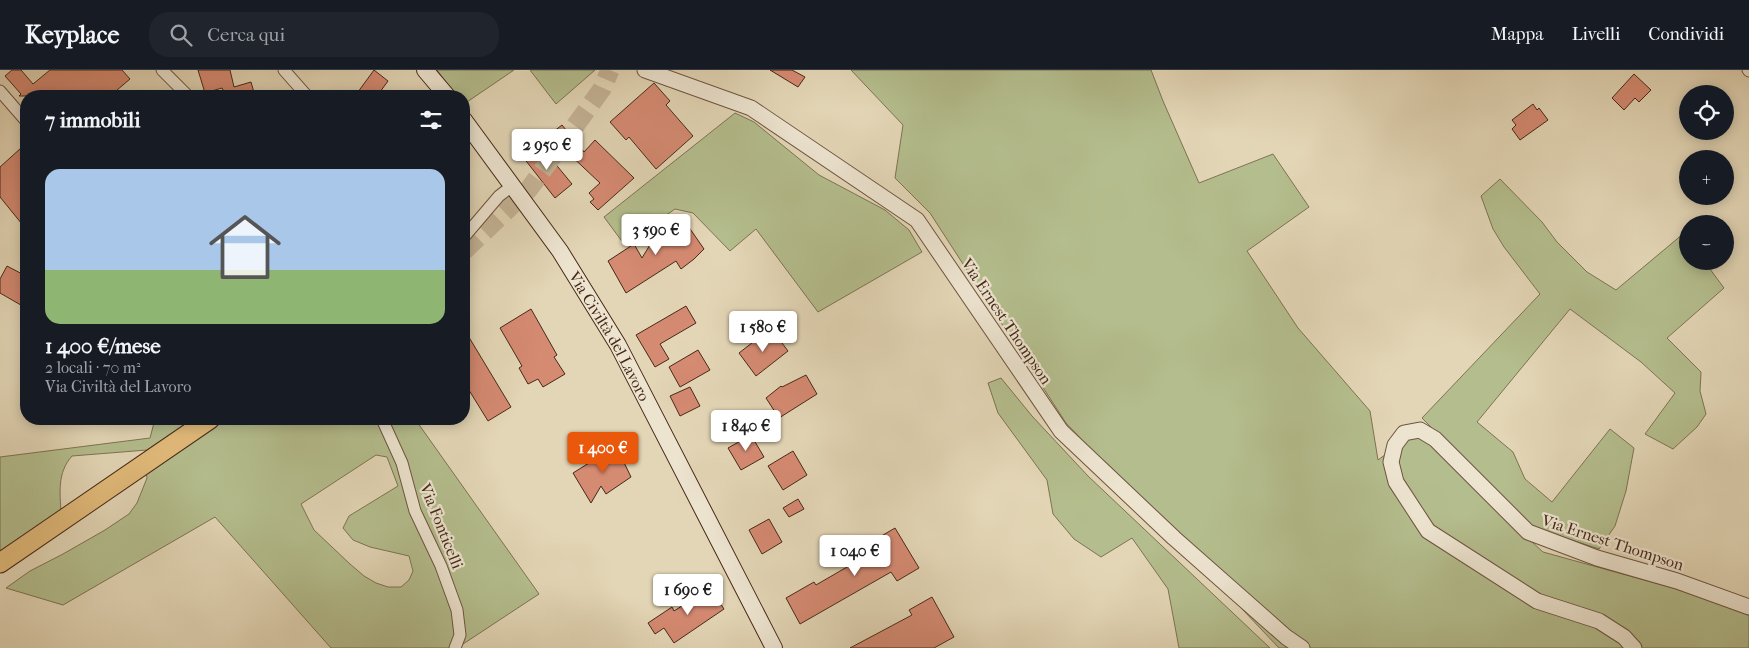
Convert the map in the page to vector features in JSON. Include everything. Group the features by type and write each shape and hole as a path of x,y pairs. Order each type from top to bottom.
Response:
{"main road":[{"path":"425,70 442,90"},
{"name":"Via Civiltà del Lavoro","path":"470,128 560,251 618,345 774,648"},
{"path":"0,564 201,425"}],"street":[{"path":"162,70 182,90"},
{"path":"284,70 302,90"},
{"name":"Via Ernest Thompson","path":"646,70 751,108 917,220 1061,431 1174,538 1286,637 1302,648"},
{"path":"0,91 20,114"},
{"path":"470,230 499,196 512,186"},
{"name":"Via Fonticelli","path":"385,425 402,463 415,510 441,566 457,610 460,636 455,648"},
{"name":"Via Ernest Thompson","path":"1634,648 1624,637 1599,621 1537,602 1428,531 1396,482 1391,462 1395,445 1404,433 1420,430 1435,438 1528,532 1597,558 1677,581 1749,607"}],"green space":[{"path":"437,70 514,70 470,100 470,90 452,90"},
{"path":"530,70 595,70 556,104"},
{"path":"851,70 1151,70 1199,183 1273,154 1309,207 1247,251 1298,328 1370,411 1378,460 1409,437 1425,438 1488,502 1543,552 1684,591 1749,615 1749,648 1279,648 1066,423 930,213 895,178 903,125"},
{"path":"735,113 754,122 819,175 885,210 909,230 922,252 818,312 756,229 730,251 693,213 675,209 624,244 604,217"},
{"path":"1500,179 1587,272 1616,290 1679,237 1679,270 1711,270 1724,288 1667,338 1701,372 1700,391 1706,414 1697,427 1673,449 1645,434 1675,393 1641,362 1570,309 1477,422 1513,452 1525,479 1552,502 1610,429 1634,448 1626,491 1615,526 1599,549 1527,525 1422,418 1540,294 1504,247 1493,229 1481,196"},
{"path":"1001,378 1032,416 1088,476 1270,648 1179,648 1168,589 1132,538 1101,557 1074,539 1053,514 1047,480 998,413 988,383"},
{"path":"153,425 185,425 147,450 72,456 67,462 60,483 61,513 0,551 0,457 150,438"},
{"path":"215,425 419,425 539,594 457,648 331,648 215,517 63,605 6,588 30,571 105,530 129,514 137,503 147,478 146,473","holes":["376,455 387,457 398,486 349,516 343,528 353,540 370,547 409,556 413,571 409,580 401,587 388,587 364,576 314,530 301,504"]}],"building":[{"path":"12,70 21,70 33,84 50,70 122,70 130,79 117,90 20,90 20,93 5,76"},
{"path":"198,70 230,70 234,87 251,82 253,90 223,90 222,88 204,90"},
{"path":"374,70 388,81 381,90 359,90"},
{"path":"770,70 792,70 805,77 798,87"},
{"path":"1634,74 1651,90 1639,102 1635,98 1624,110 1612,98"},
{"path":"654,83 670,101 666,105 693,136 656,169 629,137 626,140 610,122"},
{"path":"1533,104 1537,110 1539,108 1548,120 1520,140 1512,129 1516,125 1512,120"},
{"path":"562,125 584,152 595,140 634,178 598,210 590,202 594,199 589,193 600,183 549,135"},
{"path":"539,144 572,184 555,198 523,157"},
{"path":"20,149 20,222 0,197 0,167"},
{"path":"686,223 704,249 681,269 676,261 626,293 608,261 634,244 642,258 656,235 671,224 676,230"},
{"path":"7,266 20,273 20,305 0,293 0,279"},
{"path":"686,306 696,323 660,344 669,359 655,367 636,335"},
{"path":"531,309 557,355 554,357 565,374 543,387 538,379 528,384 519,368 522,366 500,328"},
{"path":"773,331 788,351 756,376 739,353 757,339 759,342"},
{"path":"470,339 511,407 488,421 470,392"},
{"path":"698,350 710,370 680,387 669,367"},
{"path":"806,375 817,394 779,418 766,398 781,386"},
{"path":"690,387 700,406 680,416 670,396"},
{"path":"751,435 764,457 741,470 728,448"},
{"path":"617,448 631,477 606,494 601,486 591,503 573,473 588,462"},
{"path":"793,451 807,475 783,490 768,466"},
{"path":"798,499 804,509 789,517 783,508"},
{"path":"769,519 782,542 762,554 749,530"},
{"path":"895,528 919,568 897,581 891,572 800,624 786,598 814,582 816,585 878,549 873,541"},
{"path":"710,588 724,609 674,643 664,628 655,634 648,623 672,607 674,611"},
{"path":"932,597 954,637 934,648 850,648 912,615 909,610"}],"tunnel":[{"path":"470,245 529,189 602,89 610,70"}]}
